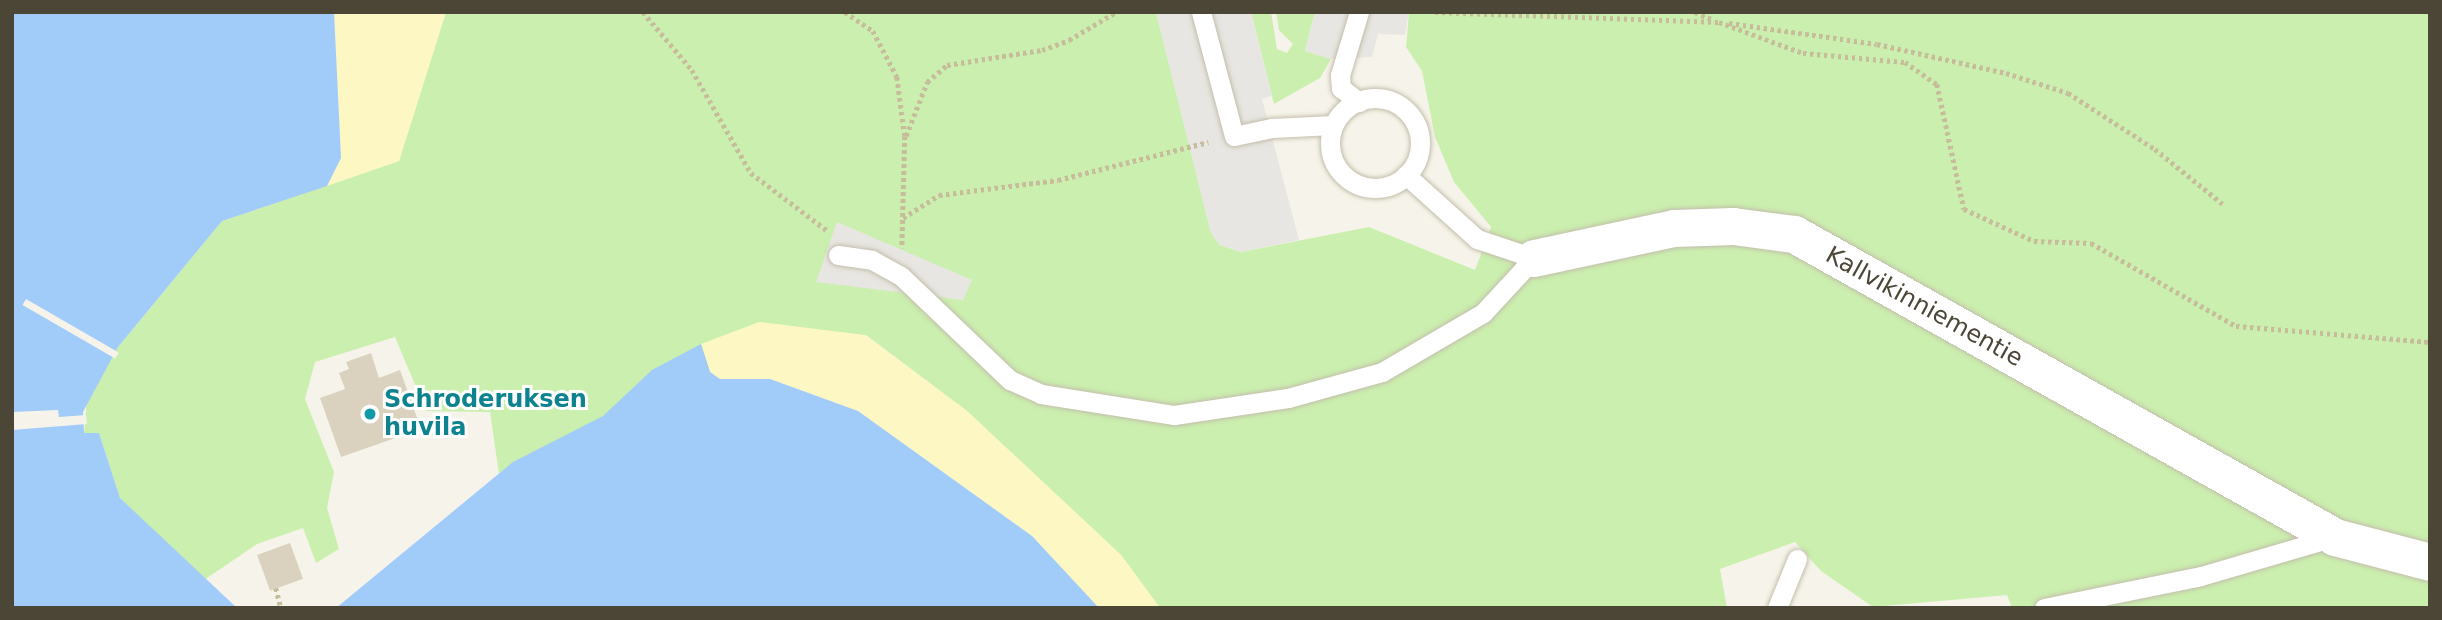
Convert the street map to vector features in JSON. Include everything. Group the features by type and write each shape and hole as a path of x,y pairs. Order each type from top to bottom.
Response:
{"street":[{"name":"Kallvikinniementie","path":"1534,258 1674,228 1732,226 1794,234 2335,537 2430,562"}],"lane":[{"path":"1201,12 1234,136 1272,128 1334,125 1359,102 1382,98 1410,114 1420,143 1418,159 1406,175 1383,188 1352,182 1332,159 1334,125"},
{"path":"1359,12 1340,75 1341,88 1359,102"},
{"path":"838,255 872,260 901,276 1010,380 1041,394 1174,415 1288,398 1382,372 1483,313 1534,258 1477,239 1406,175"},
{"path":"2044,608 2201,576 2335,537"},
{"path":"1777,608 1797,559"}],"path":[{"path":"643,12 692,70 751,173 827,228 838,255"},
{"path":"845,12 873,31 897,77 905,136 901,276"},
{"path":"905,136 927,82 947,65 1042,50 1069,40 1116,12"},
{"path":"1435,12 1719,22 1877,44 2006,73 2068,93 2155,149 2223,204"},
{"path":"1695,12 1803,53 1905,62 1937,84 1964,209 2034,241 2091,243 2236,326 2430,342"},
{"path":"903,218 939,195 1058,180 1234,136"},
{"path":"276,588 281,608"}],"green space":[{"path":"446,12 1156,12 1211,233 1220,245 1241,252 1369,227 1475,270 1491,227 1454,182 1435,137 1422,71 1406,47 1409,12 2430,12 2430,608 2012,608 2007,595 1873,607 1821,571 1795,542 1720,569 1727,608 1160,608 1121,555 967,411 866,335 710,372 514,462 499,474 490,412 426,411 395,337 315,362 305,399 334,472 327,508 339,549 316,563 303,528 257,544 204,580 120,498 99,433 84,433 87,398 118,347 222,221 399,161"},
{"path":"1251,12 1271,12 1277,49 1287,53 1293,44 1279,30 1276,12 1315,12 1305,51 1331,59 1320,78 1274,104"}],"sand":[{"path":"334,12 446,12 399,161 327,186 341,157"},
{"path":"759,322 865,335 967,411 1121,555 1160,608 1099,608 1032,536 858,411 770,379 720,379 710,372 701,344"}],"shaded area":[{"path":"1156,12 1251,12 1272,96 1262,99 1299,240 1241,252 1220,245 1211,233"},
{"path":"1315,12 1409,12 1405,35 1378,34 1372,57 1331,59 1305,51"},
{"path":"837,222 972,280 963,300 816,282"}],"water":[{"path":"12,12 334,12 341,158 327,186 222,221 118,347 83,412 84,433 99,433 120,498 237,608 12,608"},
{"path":"701,344 710,372 720,379 770,379 858,411 1032,536 1099,608 336,608 513,462 603,416 652,370"}],"pier":[{"path":"26,299 119,352 115,359 22,305"},
{"path":"58,410 59,417 86,415 87,424 12,430 12,412"}],"building":[{"name":"Schroderuksen huvila","path":"371,353 379,378 400,370 421,429 341,457 320,398 345,389 339,373 349,369 346,362"},
{"path":"290,543 303,579 270,591 257,555"}],"place":[{"name":"Schroderuksen huvila","path":"370,414"}]}
